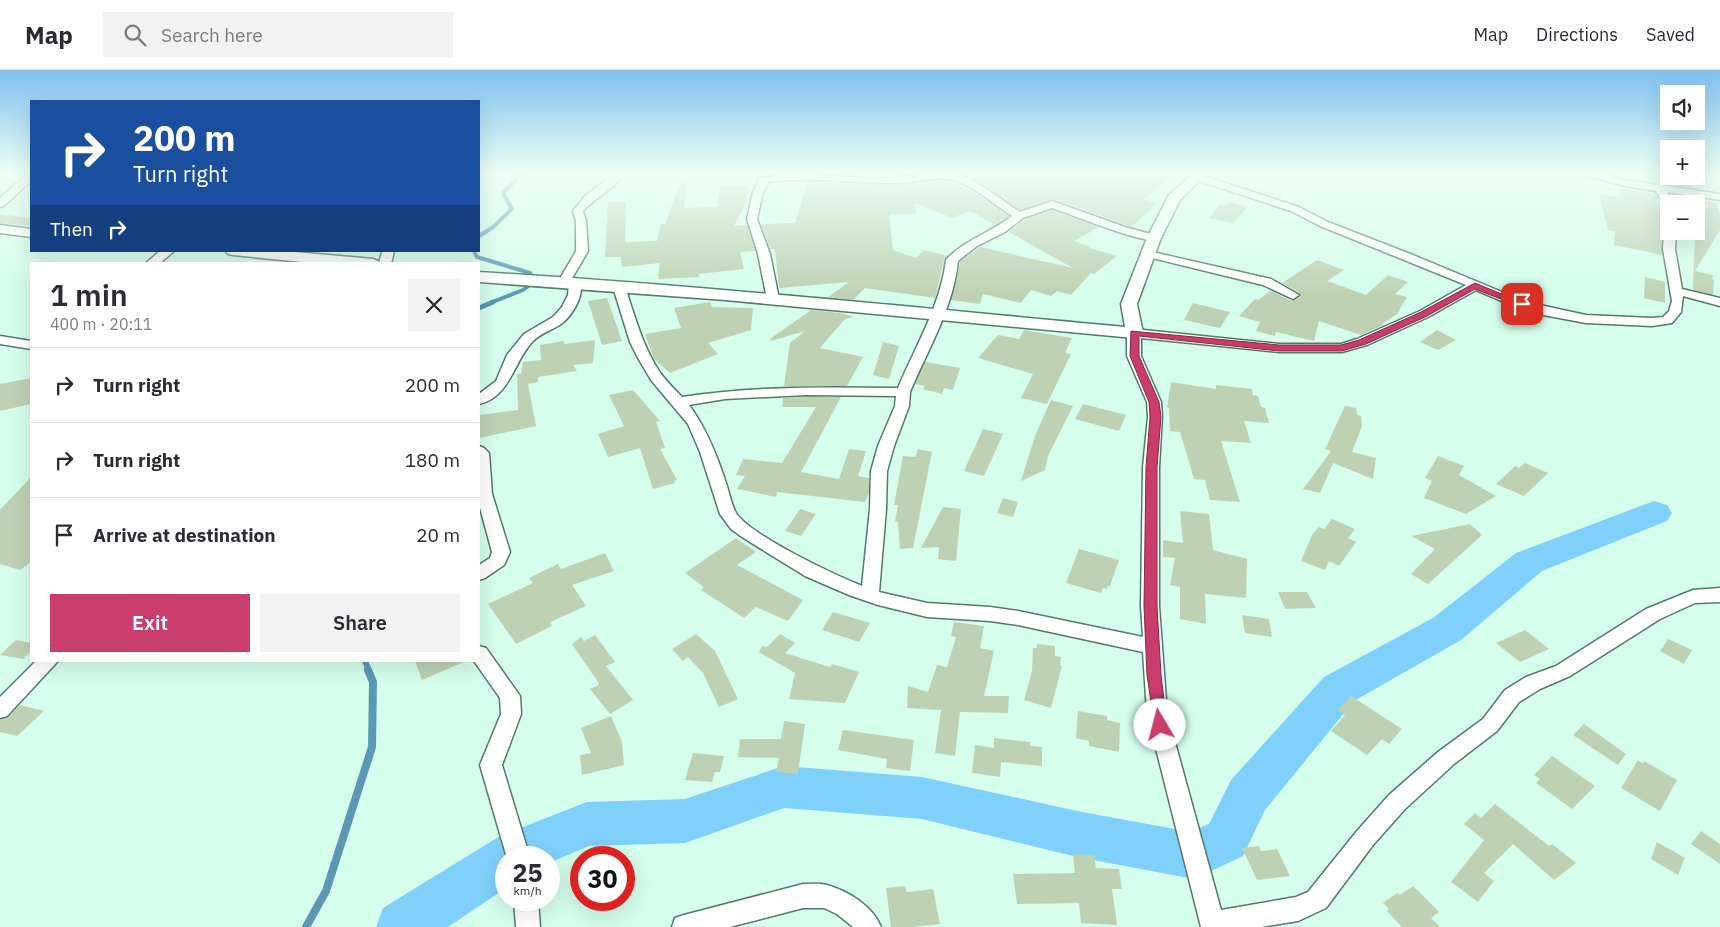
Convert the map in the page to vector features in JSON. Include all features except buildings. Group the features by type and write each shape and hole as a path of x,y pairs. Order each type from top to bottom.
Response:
{"street":[{"path":"480,399 494,391 502,382 514,355 529,338 558,320 568,308 574,296 570,283 582,251 581,221 579,213"},
{"path":"754,213 752,219 764,254 773,299"},
{"path":"1014,213 1019,216"},
{"path":"870,596 878,509 879,471 888,440 902,406 903,392 938,315 952,274 952,260 973,244 1001,230 1019,216 1027,213"},
{"path":"1079,213 1120,229 1154,238"},
{"path":"1167,213 1154,238 1129,304 1134,333 1134,356 1154,402 1155,417 1151,467 1152,646 1157,713 1212,925 1298,909 1317,900 1397,802 1446,758 1490,725 1512,696 1533,682 1563,671 1653,614 1693,597 1720,595"},
{"path":"1303,213 1324,224 1543,311 1586,319 1635,323 1667,320 1675,312 1678,301 1669,249 1670,240"},
{"path":"0,229 30,233"},
{"path":"154,262 167,252"},
{"path":"242,252 351,262"},
{"path":"1148,254 1267,282 1293,295"},
{"path":"480,278 773,299 1279,348 1342,348 1362,342 1424,314 1475,285"},
{"path":"619,287 637,342 656,377 679,402 700,435 728,514 737,525 816,575 870,596 928,610 1000,615 1152,646"},
{"path":"1677,291 1720,302"},
{"path":"0,340 30,344"},
{"path":"679,402 724,395 806,390 903,392"},
{"path":"480,452 484,494 501,552 498,561 480,573"},
{"path":"480,654 510,696 510,714 491,765 515,846"},
{"path":"0,710 47,662"},
{"path":"684,927 803,896 825,896 846,906 866,922 869,927"},
{"path":"527,911 528,927"}],"waterway":[{"path":"480,235 493,227 508,213"},
{"path":"474,252 477,257 530,273 535,281 523,290 490,303"},
{"path":"480,308 493,302"},
{"path":"533,846 587,824 685,821 784,787 922,798 1077,834 1194,856 1226,840 1248,795 1339,689 1447,629 1529,562 1654,513"},
{"path":"365,662 369,671"},
{"path":"306,927 326,891 372,747 373,682 368,670"},
{"path":"402,927 495,867"}],"route":[{"path":"1160,725 1157,713 1150,606 1151,467 1155,417 1154,402 1134,356 1134,333 1260,347 1329,349 1342,348 1362,342 1424,314 1475,285 1493,294 1522,304"}]}
